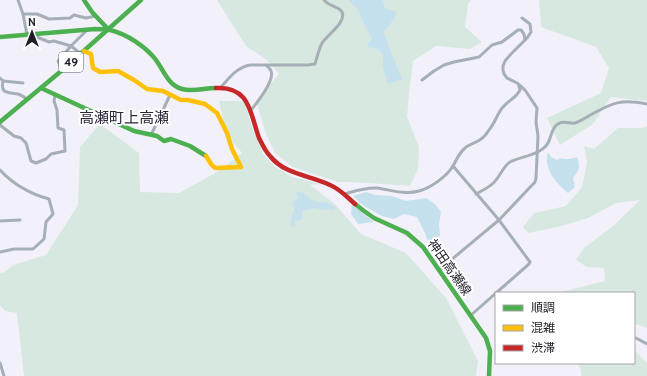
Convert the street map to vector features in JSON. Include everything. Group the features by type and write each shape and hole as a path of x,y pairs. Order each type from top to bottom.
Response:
{"main road":[{"path":"84,0 108,29"},
{"name":"49","path":"0,124 141,0"},
{"name":"神田高瀬線","path":"0,37 108,29 117,32 150,52 169,81 180,89 187,90 221,87 230,88 241,94 250,110 262,145 274,161 286,170 295,174 331,185 344,194 363,211 413,237 423,247 489,344 489,376"},
{"path":"41,88 134,131 157,136 164,141 171,139 190,146 206,155 215,168 241,167 217,113 205,104 181,100 162,91 147,89 118,71 100,72 93,68 91,54 82,52"}],"street":[{"path":"18,0 30,35 49,42 54,41 71,46 82,52"},
{"path":"221,87 230,76 242,67 250,65 315,64 322,42 343,18 342,12 338,8 331,6 324,0"},
{"path":"23,14 37,14 49,19 70,18 74,15 86,18 96,16"},
{"path":"439,270 500,220 535,182 538,136 536,122 537,108 525,90 517,82 507,78 503,70 505,61 531,32 528,23 522,18"},
{"path":"62,70 58,61 88,30"},
{"path":"422,80 444,65 479,57 492,46 502,42 518,30 522,31 524,40"},
{"path":"250,110 256,105 264,93 271,76 271,70 265,65"},
{"path":"0,78 3,81 23,83"},
{"path":"3,81 3,90 5,92 16,94 28,99"},
{"path":"344,194 366,188 377,188 400,192 420,191 434,184 449,171 464,148 483,137 490,129 503,106 517,96 520,87 517,82"},
{"path":"0,124 14,136 22,138 26,143 31,161 36,163 46,159 51,154 65,151 64,130 58,128 57,110 54,102 55,95"},
{"path":"151,135 170,95"},
{"path":"476,194 491,185 507,164 537,152 548,143 552,130 560,122 575,123 621,101 647,104"},
{"path":"453,166 500,220 530,262 530,264 497,292"},
{"path":"0,170 14,182 37,195 48,199 53,214 46,222 44,239 33,249 14,249 0,252"},
{"path":"0,222 20,220"},
{"path":"470,316 495,294"},
{"path":"636,338 647,344"},
{"path":"0,363 4,376"}],"shaded area":[{"path":"217,0 348,0 358,10 369,33 371,39 367,45 383,54 383,69 388,83 403,79 384,32 392,22 383,0 471,0 468,4 465,27 482,42 470,49 436,46 413,61 407,117 419,147 418,169 410,186 338,182 293,167 275,153 266,134 256,101 279,74 267,60 246,46"},
{"path":"539,0 647,0 647,101 611,97 593,124 560,145 547,118 601,93 609,68 596,47 541,27"},
{"path":"219,101 244,101 253,130 263,154 275,167 292,177 321,184 310,185 335,204 361,234 406,253 446,298 478,361 476,376 24,376 17,313 5,311 0,305 0,273 5,272 13,265 46,255 78,205 80,147 100,124 139,153 140,192 179,193 217,172 242,153 233,142 224,123"},
{"path":"647,126 647,328 636,324 635,326 635,292 561,292 605,281 604,268 587,267 576,260 584,248 613,226 640,200 616,203 588,218 558,227 528,233 523,227 534,213 566,206 582,187 587,162 584,146 594,149 618,128 641,128"},
{"path":"635,351 647,363 647,376 581,376 581,370 578,364 635,364"}],"water":[{"path":"348,0 383,0 385,8 397,12 392,22 384,32 403,79 388,84 383,69 383,54 376,49 368,47 367,45 371,39 369,33 358,10"},
{"path":"548,152 551,157 557,160 560,158 568,159 577,157 579,166 573,178 575,187 568,193 559,185 549,170 547,164"},
{"path":"301,191 316,202 325,202 336,208 333,210 322,210 315,208 302,211 303,219 296,221 293,228 290,225 292,215 294,213 294,206 292,204 294,199 296,200 298,197 296,193"},
{"path":"366,192 375,195 392,196 406,201 426,198 435,204 441,212 439,224 440,236 428,242 417,217 404,214 394,219 382,216 364,206 353,196"},
{"path":"352,205 374,222 358,224 351,214"}],"traffic: fast":[{"path":"84,0 92,12 108,29"},
{"path":"0,122 60,72 141,0"},
{"path":"0,37 95,29 110,30 129,38 147,50 156,60 170,81 177,87 190,90 216,88"},
{"path":"41,88 134,131 157,136 164,141 171,139 190,146 206,156"},
{"path":"355,204 374,218 407,233 423,247 486,338 490,351 489,376"}],"traffic: slow":[{"path":"84,51 91,54 93,68 100,72 118,71 147,89 163,91 181,100 205,104 217,113 241,167 215,168 206,156"}],"traffic: jam":[{"path":"216,88 236,91 242,96 247,103 262,145 276,162 290,171 334,187 355,204"}],"district":[{"name":"高瀬町上高瀬","path":"124,118"}]}
